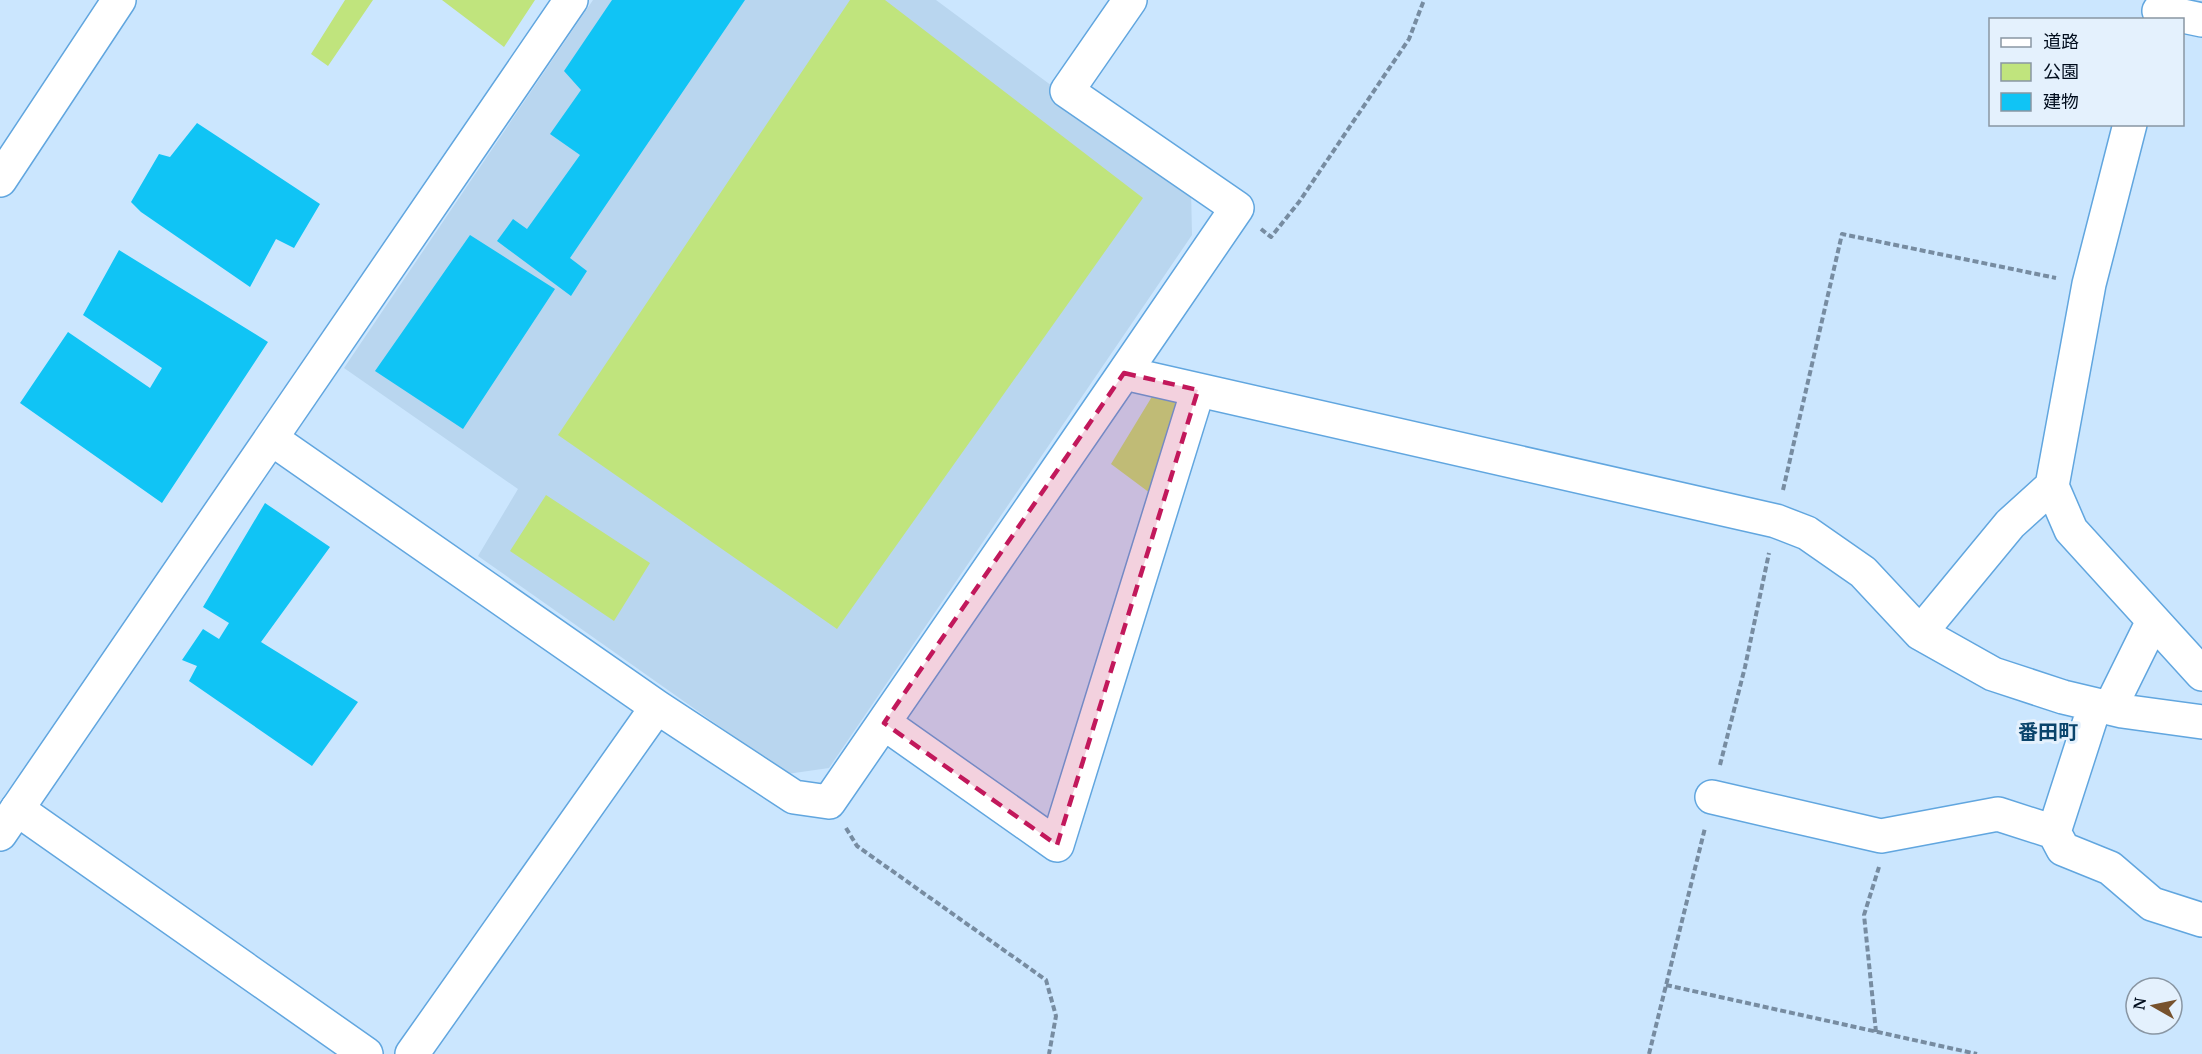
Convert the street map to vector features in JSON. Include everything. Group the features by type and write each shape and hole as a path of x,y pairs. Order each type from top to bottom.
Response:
{"street":[{"path":"0,180 119,0"},
{"path":"366,1054 6,814 272,439 571,0"},
{"path":"272,439 657,707 794,796 829,802 1237,208 1067,91 1124,2"},
{"path":"2159,10 2202,20"},
{"path":"2129,126 2089,284 2052,486 2072,530 2202,674"},
{"path":"1124,373 1776,521 1807,532 1863,572 1920,633 1993,674 2063,697 2103,707 2202,722"},
{"path":"884,723 1057,845 1198,390"},
{"path":"1920,633 2010,524 2052,486"},
{"path":"2054,832 2103,707 2153,621"},
{"path":"412,1054 657,707"},
{"path":"1712,797 1881,836 1998,814 2054,832 2063,849 2110,868 2152,904 2202,920"}],"path":[{"path":"1237,208 1271,237 1299,202 1409,39 1424,0"},
{"path":"1776,521 1842,234 2089,284"},
{"path":"829,802 857,846 1046,980 1056,1016 1049,1054"},
{"path":"1876,1032 1864,915 1890,835"},
{"path":"1666,985 1977,1054"}],"highlighted area":[{"path":"1124,373 1198,390 1057,845 884,723"}],"shaded area":[{"path":"593,0 936,0 1191,189 1192,235 829,768 787,774 478,556 518,489 344,368"}],"green space":[{"path":"345,0 373,0 328,66 311,54"},
{"path":"442,0 535,0 504,47"},
{"path":"850,0 885,0 1143,198 837,629 558,435"},
{"path":"1156,390 1184,399 1154,496 1111,464"},
{"path":"546,495 650,563 614,621 510,551"}],"building":[{"path":"612,0 745,0 570,258 587,271 571,296 497,241 513,219 527,229 580,155 550,134 581,90 564,71"},
{"path":"197,123 320,204 294,248 276,239 250,287 141,212 131,202 159,154 170,157"},
{"path":"470,235 555,289 463,429 375,371"},
{"path":"119,250 268,342 162,503 20,403 68,332 150,388 162,368 83,315"},
{"path":"265,503 330,547 261,642 358,702 312,766 189,681 197,666 182,660 203,629 219,639 229,623 203,607"}],"district":[{"name":"番田町","path":"2048,731"}]}
